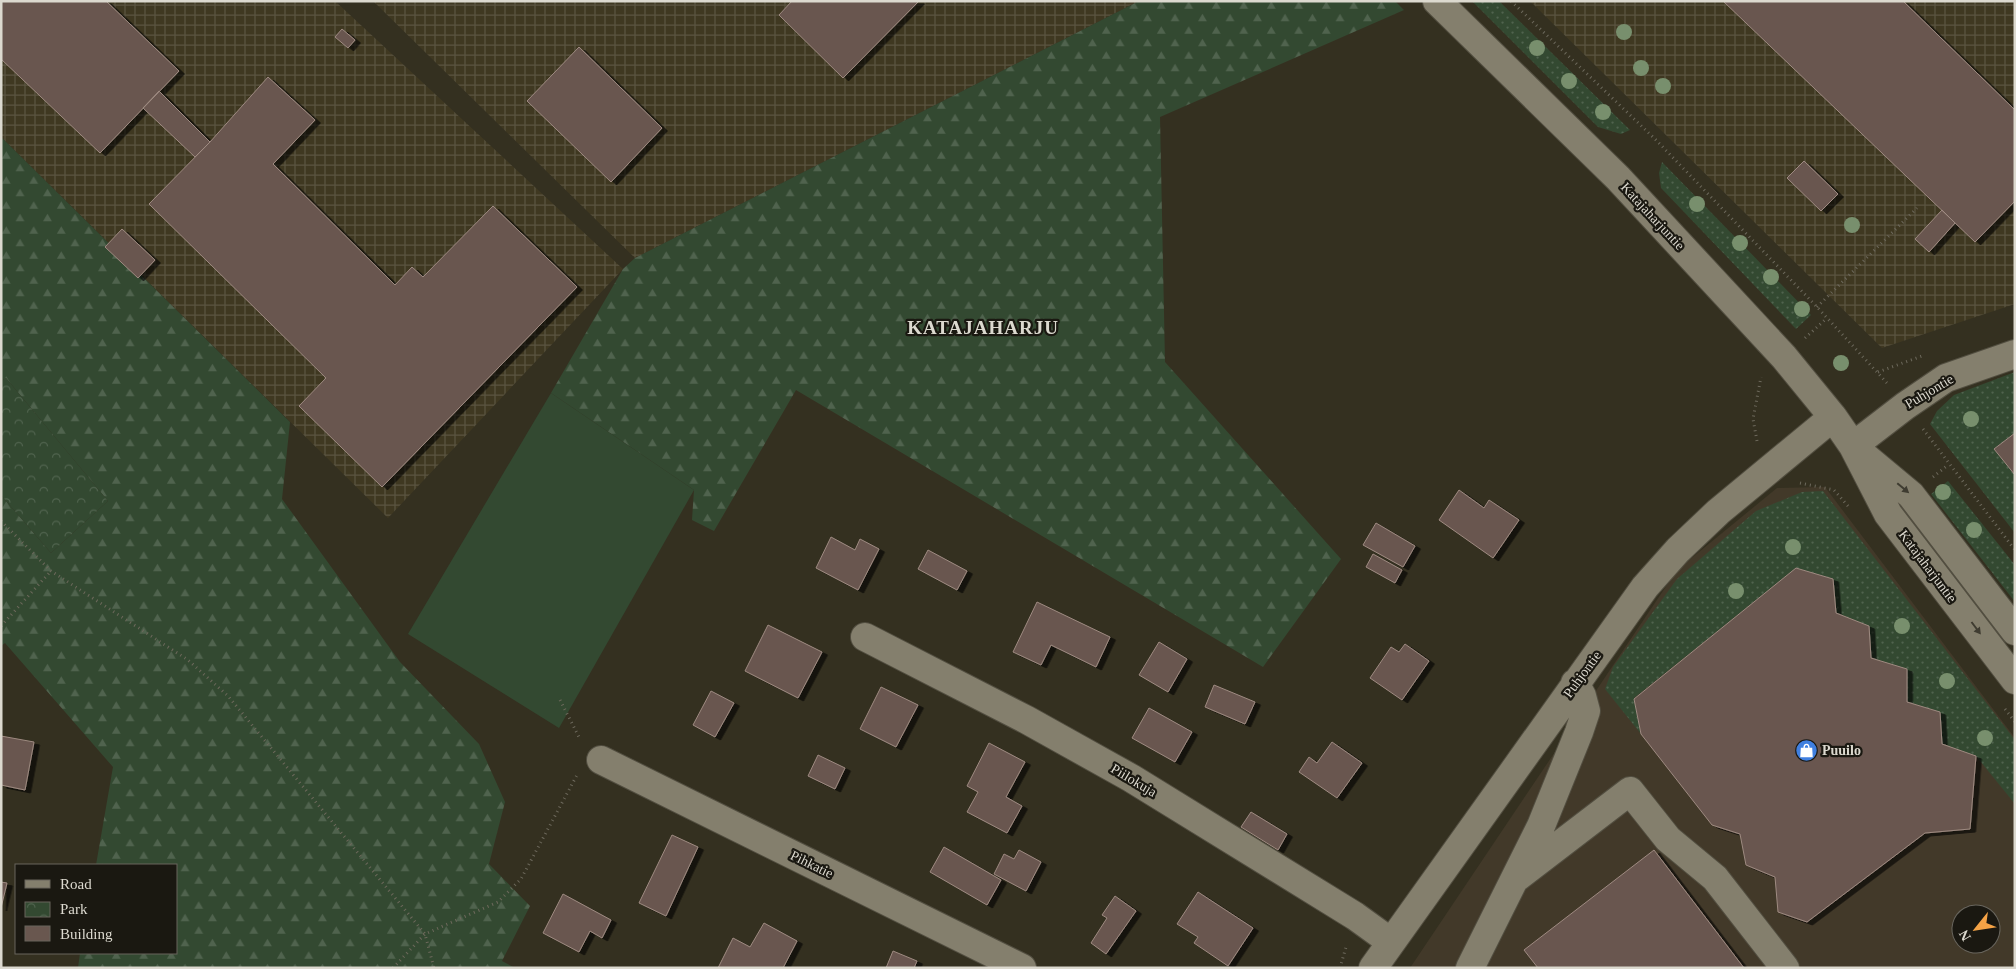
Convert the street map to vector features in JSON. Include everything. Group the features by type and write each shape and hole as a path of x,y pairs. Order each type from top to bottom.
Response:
{"street":[{"name":"Katajaharjuntie","path":"1436,1 1618,178 1784,357 1833,417 1853,446 1888,514 2015,680"},
{"name":"Puhjontie","path":"1853,446 1905,406 1946,378 2015,354"},
{"name":"Puhjontie","path":"1373,968 1645,587 1678,550 1718,512 1833,417"},
{"name":"Katajaharjuntie","path":"1853,446 1911,495 2015,631"},
{"name":"Piilokuja","path":"865,637 1027,720 1131,778 1355,916 1391,942"},
{"path":"1470,968 1541,826 1586,711 1582,696 1575,683"},
{"name":"Pihkatie","path":"595,757 1022,968"},
{"path":"1515,879 1630,791 1668,839 1714,878 1785,968"}],"path":[{"path":"1510,1 1655,139 1878,372"},
{"path":"1817,308 1917,208"},
{"path":"1804,338 1827,318"},
{"path":"1928,437 2015,550"},
{"path":"1,521 52,571 188,660 228,696 425,934 434,968"},
{"path":"1,626 52,571"},
{"path":"393,968 425,934 498,902 521,879 595,757 560,700"}],"shaded area":[{"path":"1,1 335,1 623,269 388,518 1,137"},
{"path":"373,1 1139,1 635,258"},
{"path":"1530,1 2015,1 2015,304 1882,348"},
{"path":"1825,487 2015,738 2015,968 1410,968 1677,570 1777,488"}],"green space":[{"path":"1139,1 1395,1 1404,10 1160,117 1165,362 1341,559 1263,667 796,390 714,531 692,520 694,490 551,393 623,269 635,258"},
{"path":"1472,1 1499,1 1630,130 1621,134 1598,127"},
{"path":"1,137 290,422 282,499 400,662 479,744 505,802 489,864 530,906 502,961 515,968 78,968 80,954 178,954 178,864 96,864 113,767 5,643 1,646 1,495 51,553 108,501 6,378 1,381"},
{"path":"1662,162 1811,315 1796,329 1661,188 1659,173"},
{"path":"2015,372 2015,433 1994,449 2015,475 2015,533 1930,424 1937,411 1954,395"},
{"path":"6,378 108,501 51,553 1,495 1,381"},
{"path":"551,393 694,490 559,728 408,634"},
{"path":"1948,481 2015,565 2015,602 1931,494"},
{"path":"1823,491 2015,740 2015,804 1976,756 1942,744 1940,712 1907,702 1907,669 1871,658 1869,626 1836,613 1833,579 1796,568 1634,698 1641,734 1605,689 1613,667 1677,579 1756,511 1802,492"}],"building":[{"path":"1,1 106,1 179,71 100,153 1,59"},
{"path":"792,1 919,1 843,78 779,15"},
{"path":"1723,1 1903,1 2015,110 2015,201 1975,242"},
{"path":"342,29 355,40 348,48 335,37"},
{"path":"579,47 662,128 611,182 527,101"},
{"path":"268,77 315,120 273,164 395,285 412,267 423,277 493,206 577,287 382,487 299,406 326,378 149,204 210,142"},
{"path":"159,91 210,142 195,157 143,108"},
{"path":"1804,161 1838,194 1821,211 1787,178"},
{"path":"1942,210 1955,223 1929,252 1915,239"},
{"path":"122,229 155,260 138,278 105,247"},
{"path":"2015,433 2015,475 1994,449"},
{"path":"1459,490 1484,508 1489,500 1519,520 1493,558 1439,520"},
{"path":"1376,523 1415,546 1403,567 1363,545"},
{"path":"831,537 855,550 860,539 879,549 858,590 816,568"},
{"path":"928,550 967,571 957,590 918,569"},
{"path":"1373,554 1402,570 1395,583 1366,567"},
{"name":"Puuilo","path":"1796,568 1833,579 1836,613 1869,626 1871,658 1907,669 1907,702 1940,712 1942,744 1976,756 1970,829 1925,833 1807,922 1778,912 1775,877 1746,865 1740,834 1712,825 1641,734 1634,699"},
{"path":"1037,602 1110,637 1096,667 1051,645 1041,665 1013,652"},
{"path":"768,625 822,652 798,698 745,671"},
{"path":"1159,642 1187,659 1168,692 1139,675"},
{"path":"1405,644 1429,661 1402,700 1370,678 1391,647 1399,652"},
{"path":"1214,685 1255,702 1245,724 1205,707"},
{"path":"881,687 918,705 896,747 860,729"},
{"path":"711,691 734,703 715,737 693,725"},
{"path":"1149,708 1192,732 1175,762 1132,738"},
{"path":"1,736 34,742 25,790 1,785"},
{"path":"1332,742 1362,763 1337,798 1299,772 1309,757 1317,763"},
{"path":"989,743 1025,762 1006,797 1022,806 1007,833 967,812 978,792 967,786"},
{"path":"818,755 845,768 835,789 808,776"},
{"path":"1251,812 1287,834 1278,850 1241,827"},
{"path":"672,835 698,847 666,916 639,903"},
{"path":"944,847 1001,880 987,905 930,872"},
{"path":"1019,850 1041,862 1026,891 994,874 1004,854 1014,859"},
{"path":"1654,850 1744,968 1538,968 1524,950"},
{"path":"1,882 7,883 1,908"},
{"path":"1198,892 1253,928 1228,966 1194,943 1198,937 1177,924"},
{"path":"563,894 611,920 602,938 590,931 579,952 543,933"},
{"path":"1115,896 1136,911 1106,954 1091,943 1107,918 1102,915"},
{"path":"764,923 797,941 783,968 718,968 733,938 750,947"},
{"path":"893,951 917,961 914,968 886,968"}],"place":[{"name":"Puuilo","path":"1806,750"}],"district":[{"name":"KATAJAHARJU","path":"983,327"}]}
